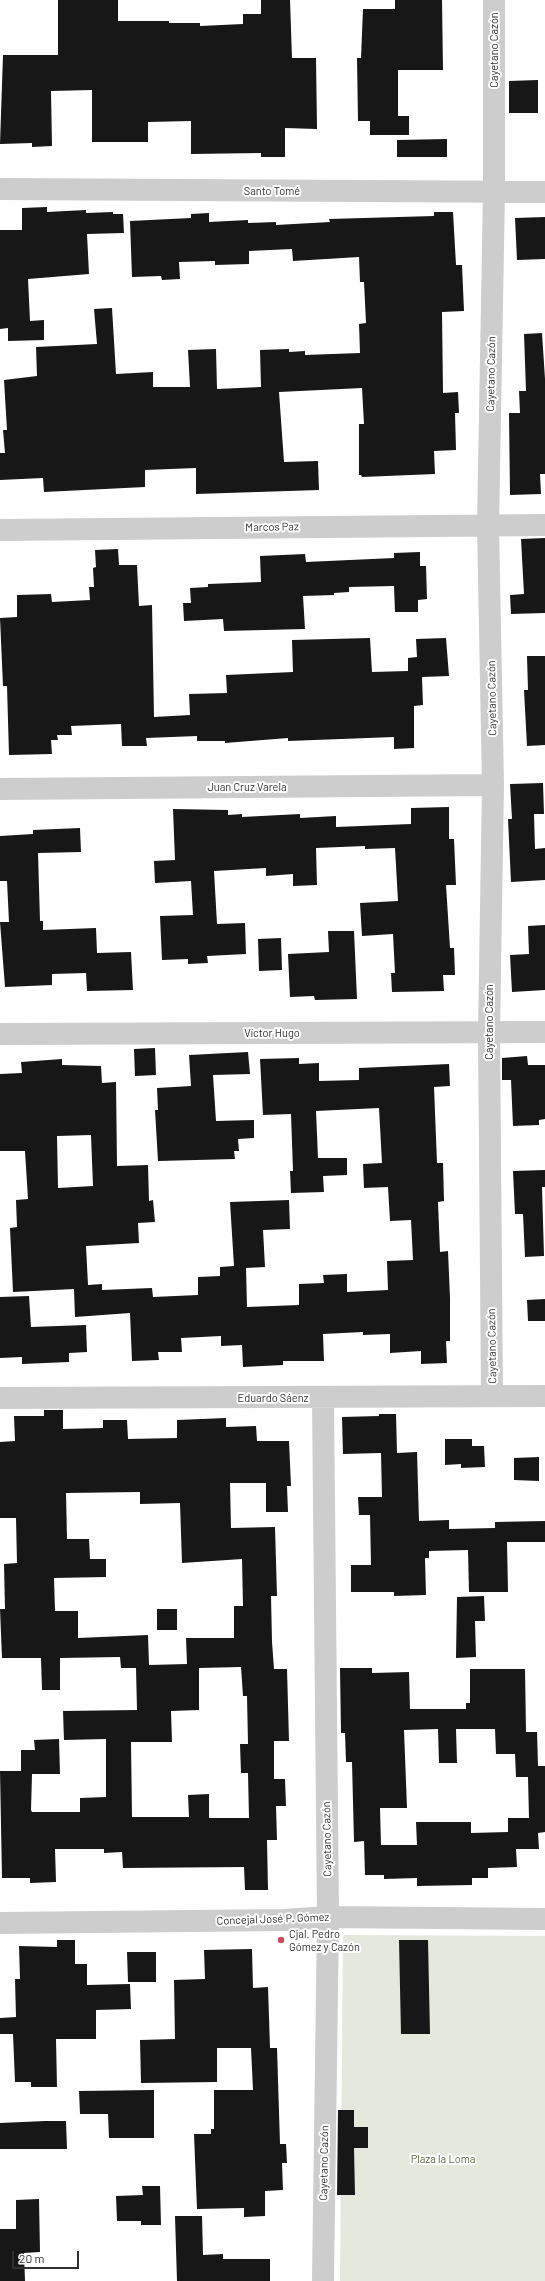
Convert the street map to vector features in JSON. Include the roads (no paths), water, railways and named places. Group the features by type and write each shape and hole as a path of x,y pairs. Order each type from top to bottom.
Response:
{"street":[{"name":"Cayetano Cazón","path":"492,1396 489,1032 493,785 488,525 494,192 494,0"},
{"name":"Santo Tomé","path":"0,188 545,192"},
{"name":"Marcos Paz","path":"0,530 545,525"},
{"name":"Juan Cruz Varela","path":"0,789 493,785"},
{"name":"Víctor Hugo","path":"0,1034 545,1032"},
{"name":"Eduardo Sáenz","path":"0,1398 545,1396"},
{"name":"Cayetano Cazón","path":"323,1398 328,1917 323,2281"},
{"name":"Concejal José P. Gómez","path":"0,1923 284,1920 328,1917 545,1919"}],"place":[{"name":"Cjal. Pedro Gómez y Cazón","path":"281,1940"}],"park label":[{"name":"Plaza la Loma","path":"443,2159"}]}
